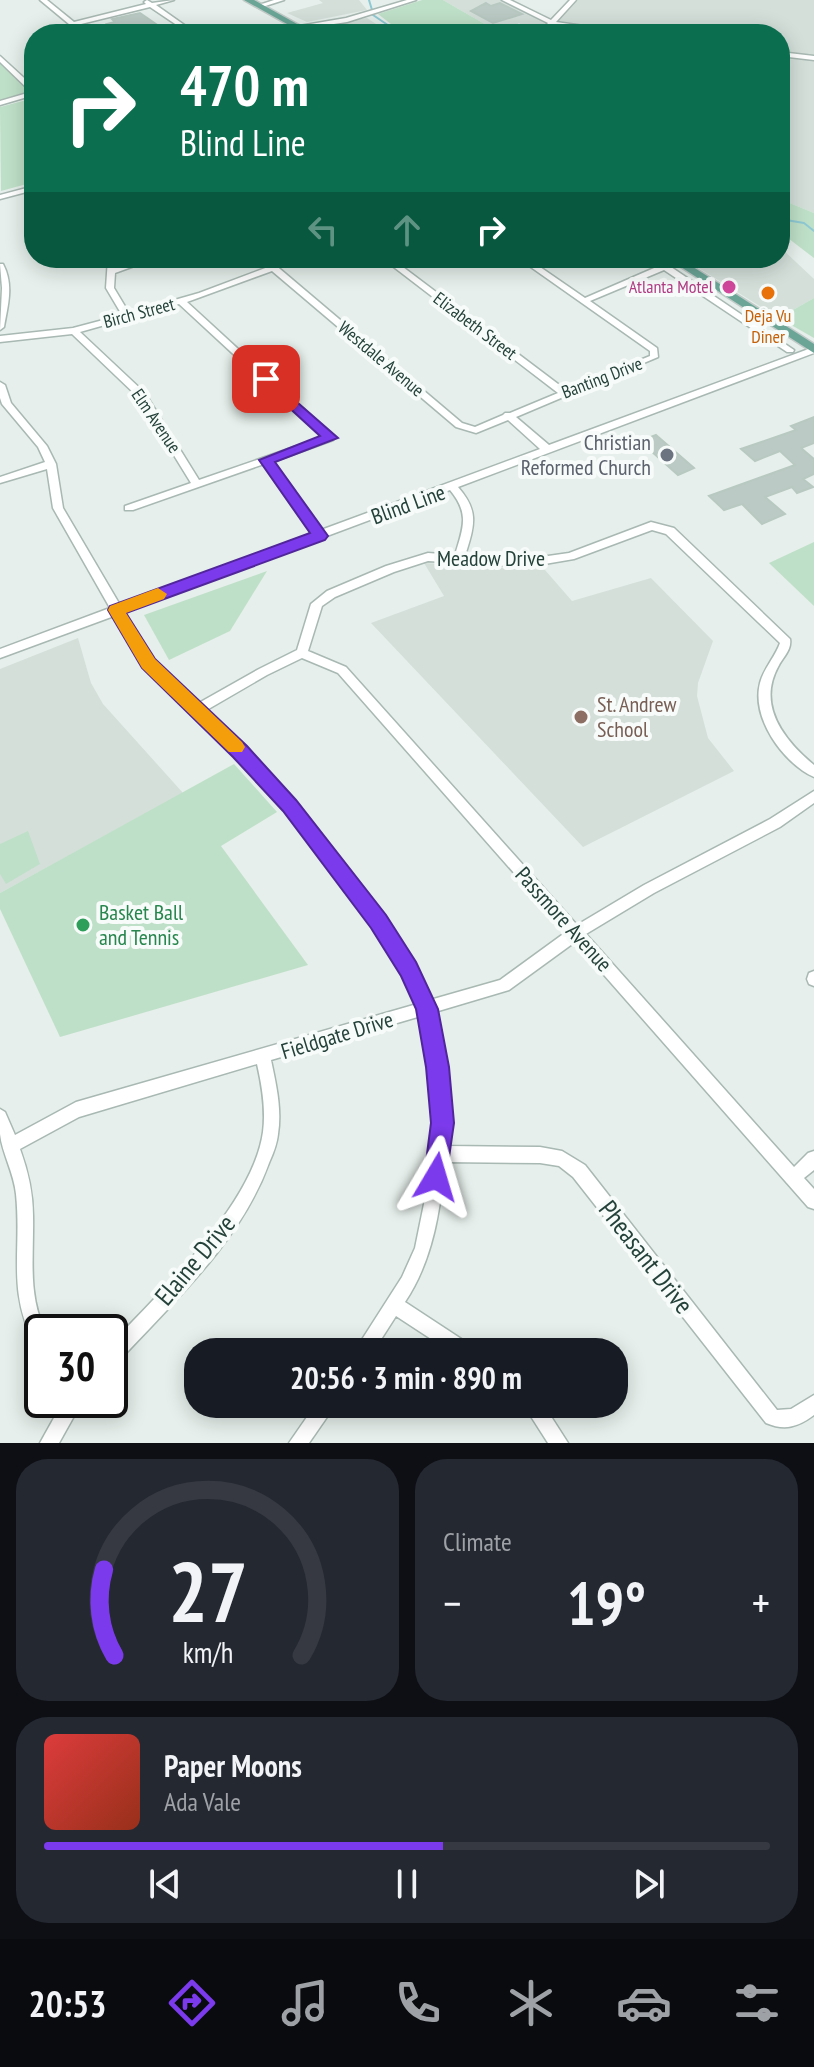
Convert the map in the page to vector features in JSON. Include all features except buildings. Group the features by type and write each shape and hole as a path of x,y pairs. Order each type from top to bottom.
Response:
{"main road":[{"path":"248,0 288,24"},
{"path":"682,268 814,349"}],"street":[{"path":"43,0 73,24 171,0"},
{"path":"144,0 180,24"},
{"path":"259,6 281,0"},
{"path":"327,24 413,0"},
{"path":"505,0 560,24"},
{"path":"552,23 573,0"},
{"path":"790,55 814,58"},
{"path":"0,58 24,82"},
{"path":"0,103 24,95"},
{"path":"0,197 24,191"},
{"path":"0,266 7,282 7,297 0,327"},
{"path":"111,268 110,288 126,315"},
{"path":"111,272 128,268"},
{"name":"Birch Street","path":"0,339 74,331 181,301 273,268"},
{"name":"Westdale Avenue","path":"273,268 459,425 476,430 508,415"},
{"name":"Elizabeth Street","path":"399,268 565,394"},
{"path":"536,268 584,301 658,268"},
{"path":"680,268 790,350"},
{"path":"129,508 330,438 181,301"},
{"name":"Banting Drive","path":"508,415 654,357 654,350 584,301"},
{"name":"Elm Avenue","path":"74,331 142,395 197,484"},
{"name":"Blind Line","path":"0,654 453,487 814,349"},
{"path":"1,392 7,404 42,446 51,464 58,508 148,664 240,752 290,806 378,921 409,969 427,1009 437,1067 442,1123 440,1154 423,1248 395,1305 373,1338"},
{"path":"508,415 548,450"},
{"path":"266,460 320,536"},
{"path":"0,480 51,464"},
{"path":"453,487 466,501 470,511 459,558"},
{"name":"Meadow Drive","path":"302,653 313,610 321,599 410,562 428,557 527,563 570,556 651,526 670,531 786,642 764,686 764,712 773,732 814,772"},
{"path":"195,711 302,653"},
{"name":"Passmore Avenue","path":"302,653 342,670 814,1201"},
{"name":"Fieldgate Drive","path":"11,1145 76,1110 504,985 576,933 649,889 775,823 814,796"},
{"name":"Elaine Drive","path":"128,1338 233,1220 269,1142 272,1109 263,1057"},
{"path":"0,1117 24,1191 26,1297 30,1314"},
{"name":"Pheasant Drive","path":"440,1154 540,1155 562,1159 579,1171 772,1417 783,1421 795,1418 814,1404"},
{"path":"794,1177 814,1159"},
{"path":"395,1305 445,1338"},
{"path":"49,1443 64,1418"},
{"path":"298,1443 317,1418"},
{"path":"542,1418 559,1443"}],"shaded area":[{"path":"319,0 359,0 367,10 307,22 287,13 323,3"},
{"path":"443,0 501,0 546,23 545,24 485,24"},
{"path":"578,0 814,0 814,213 790,203 790,24 556,24"},
{"path":"367,18 376,24 330,24"},
{"path":"790,256 814,279 814,298 779,318 698,268 790,268"},
{"name":"St. Andrew School","path":"424,563 545,570 572,601 651,578 713,641 698,683 697,696 708,738 734,771 583,847 371,623 444,596"},
{"path":"78,638 91,683 103,704 183,793 0,893 0,669"}],"green space":[{"path":"422,0 443,0 485,24 391,24 378,14"},
{"path":"0,61 24,82 24,94 0,101"},
{"path":"24,101 24,185 1,191 0,107"},
{"path":"790,203 814,213 814,258 790,240"},
{"path":"814,298 814,338 779,318"},
{"path":"814,542 814,606 769,563"},
{"path":"267,571 230,631 169,660 144,615"},
{"path":"234,764 277,812 221,846 308,965 60,1037 0,909 0,893"},
{"path":"28,831 40,864 6,884 0,874 0,844"}],"waterway":[{"path":"369,0 372,10"},
{"path":"373,15 386,24"},
{"path":"790,221 804,223 814,231"}],"slow traffic":[{"path":"158,594 116,610 148,664 235,747"}],"place":[{"name":"Atlanta Motel","path":"729,287"},
{"name":"Deja Vu Diner","path":"768,293"},
{"name":"Christian Reformed Church","path":"667,455"},
{"name":"St. Andrew School","path":"581,717"},
{"name":"Basket Ball and Tennis","path":"83,925"}],"route":[{"path":"266,379 330,438 266,460 320,536 116,610 148,664 258,770 290,806 378,921 409,969 427,1009 437,1067 442,1123 436,1177"}]}
